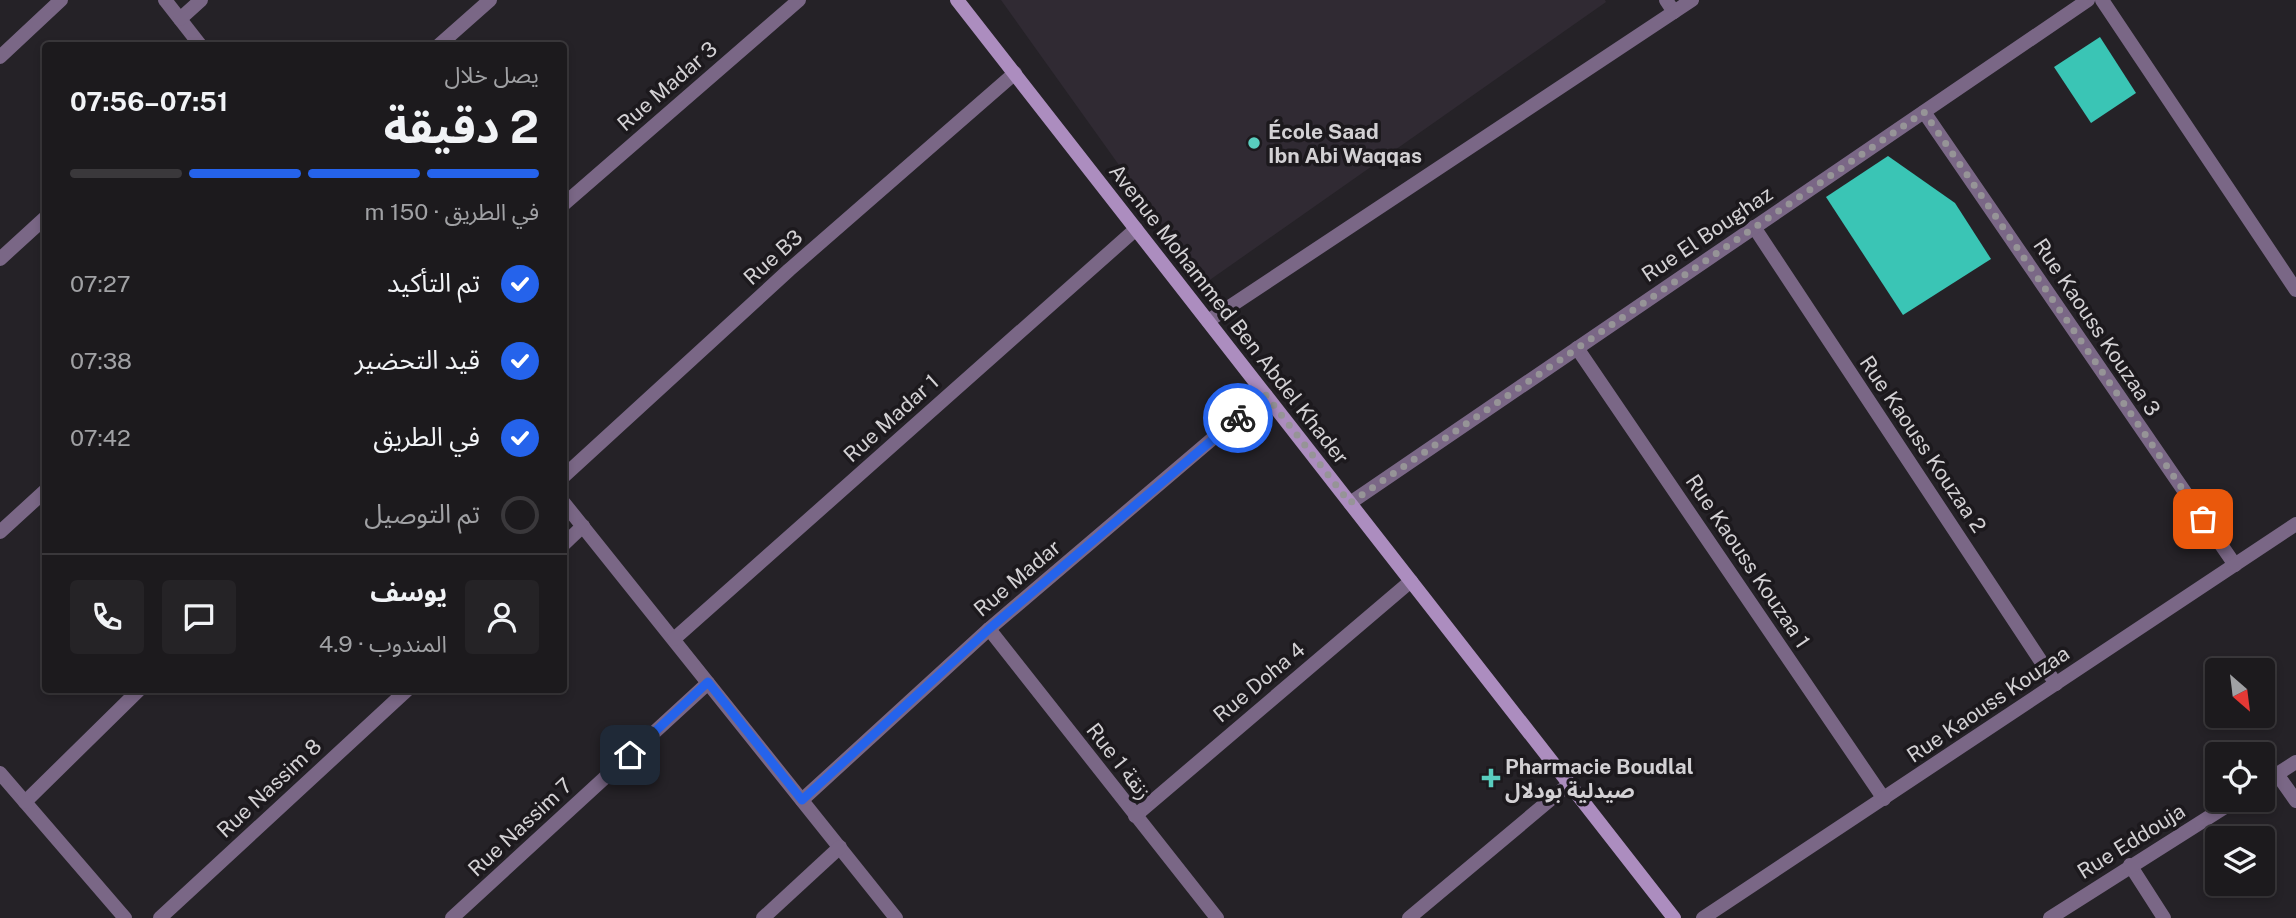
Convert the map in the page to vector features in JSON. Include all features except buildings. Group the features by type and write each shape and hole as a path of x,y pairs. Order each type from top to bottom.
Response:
{"street":[{"path":"0,57 61,0"},
{"path":"165,0 198,42"},
{"path":"180,19 201,0"},
{"path":"443,42 490,0"},
{"name":"Rue Madar 3","path":"567,201 799,0"},
{"name":"Avenue Mohammed Ben Abdel Khader","path":"957,0 1674,918"},
{"path":"1208,321 1670,6 1692,0"},
{"name":"Rue El Boughaz","path":"1350,503 2088,0"},
{"path":"2102,0 2296,290"},
{"name":"Rue B3","path":"567,473 800,261 1015,73"},
{"name":"Rue Kaouss Kouzaa 3","path":"1924,112 2235,565"},
{"path":"0,259 42,221"},
{"name":"Rue Kaouss Kouzaa 2","path":"1754,228 2056,684"},
{"name":"Rue Madar 1","path":"674,639 1136,229"},
{"name":"Rue Kaouss Kouzaa 1","path":"1577,348 1884,799"},
{"name":"Rue Madar","path":"802,800 989,629 1265,394"},
{"path":"0,532 42,494"},
{"path":"567,507 896,918"},
{"name":"Rue Kaouss Kouzaa","path":"1703,918 2296,524"},
{"path":"567,541 583,526"},
{"name":"Rue Doha 4","path":"1135,816 1411,581"},
{"name":"Rue 1 زنقة","path":"989,629 1217,918"},
{"name":"Rue Nassim 7","path":"452,918 708,682"},
{"path":"25,802 136,693"},
{"name":"Rue Nassim 8","path":"160,918 404,693"},
{"path":"2296,762 2277,774 2296,802"},
{"path":"0,773 125,918"},
{"path":"1409,918 1569,784"},
{"name":"Rue Eddouja","path":"2050,918 2216,812"},
{"path":"763,918 839,847"},
{"path":"2130,865 2164,918"}],"shaded area":[{"name":"École Saad Ibn Abi Waqqas","path":"1001,0 1605,0 1606,2 1204,284"}],"way so far":[{"path":"1238,418 1265,394 1350,503 1924,112 2203,519"}],"place":[{"name":"École Saad Ibn Abi Waqqas","path":"1254,143"},
{"name":"Pharmacie Boudlal صيدلية بودلال","path":"1491,778"}],"route":[{"path":"630,755 708,682 802,800 989,629 1238,418"}]}
